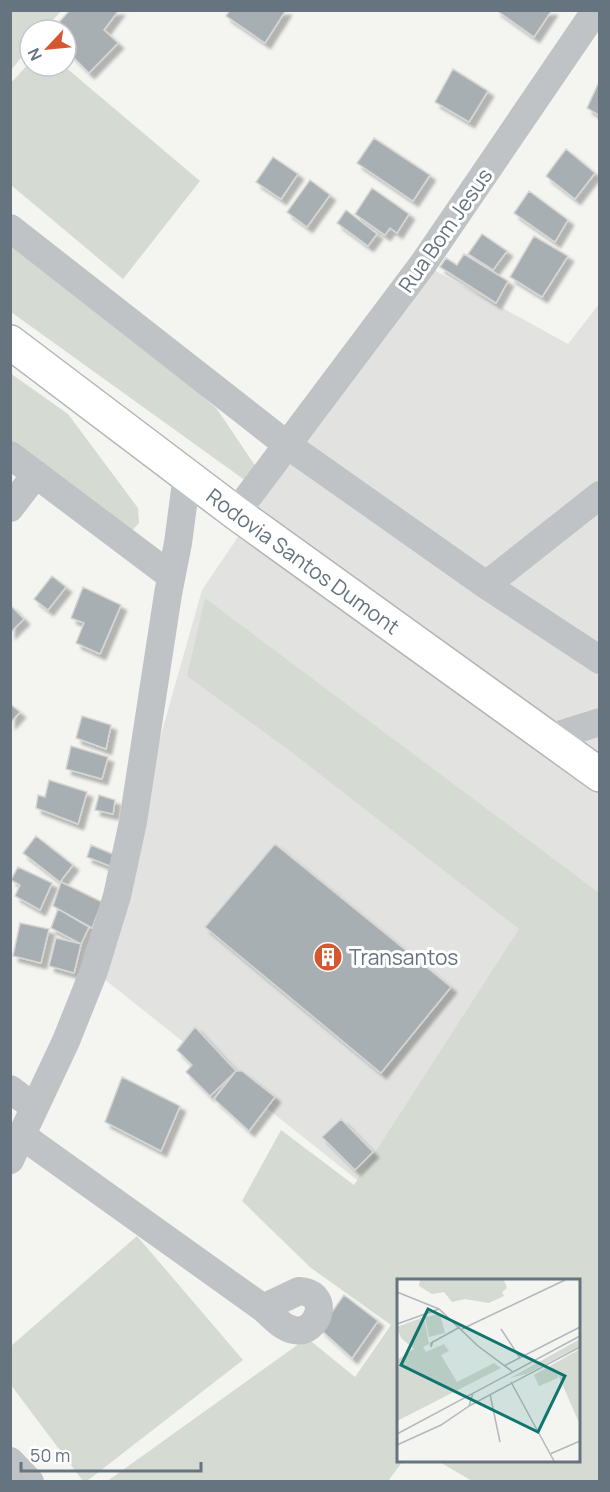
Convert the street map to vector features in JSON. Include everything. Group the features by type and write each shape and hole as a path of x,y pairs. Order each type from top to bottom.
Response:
{"highway":[{"name":"Rodovia Santos Dumont","path":"10,342 236,513 600,775"}],"street":[{"name":"Rua Bom Jesus","path":"236,513 423,264 596,10"},
{"path":"10,228 286,444 486,585 600,660"},
{"path":"10,455 171,576"},
{"path":"10,508 36,474"},
{"path":"187,475 133,822 117,896 94,970 66,1041 16,1148 263,1308"},
{"path":"486,585 600,495"},
{"path":"549,738 600,722"},
{"path":"10,1089 34,1107"},
{"path":"10,1461 30,1482"}],"shaded area":[{"path":"11,10 61,11 55,18 18,18 18,62 11,70"},
{"path":"18,75 18,78 78,78 200,181 123,279 11,185 11,83"},
{"path":"11,245 147,347 217,409 258,470 246,481 11,312"},
{"path":"423,264 568,344 599,304 599,1373 580,1289 580,1279 482,1279 94,971 202,590"},
{"path":"10,373 68,414 138,508 139,523 131,532 11,452"},
{"path":"205,598 599,893 599,1481 472,1481 440,1462 580,1462 580,1279 397,1279 397,1462 402,1462 388,1481 106,1482 307,1338 355,1377 391,1325 311,1268 242,1201 281,1130 354,1185 519,929 290,751 187,676"},
{"path":"137,1236 243,1360 87,1481 83,1481 11,1385 11,1346"}],"building":[{"path":"70,10 119,10 104,30 118,43 89,73 78,62 78,18 63,18"},
{"path":"230,10 286,10 265,43 226,16"},
{"path":"496,10 552,10 534,37"},
{"path":"453,69 488,91 469,122 435,102"},
{"path":"600,82 600,116 587,108"},
{"path":"374,138 430,175 413,201 357,163"},
{"path":"566,149 595,173 575,199 546,176"},
{"path":"273,157 298,174 281,199 256,182"},
{"path":"310,180 330,195 307,227 287,212"},
{"path":"372,188 409,214 397,233 390,228 385,235 355,214"},
{"path":"529,191 568,220 555,242 514,213"},
{"path":"346,210 377,234 368,246 337,223"},
{"path":"482,234 507,251 493,270 468,254"},
{"path":"534,236 568,256 542,297 510,277"},
{"path":"464,254 508,281 496,303 440,267 446,258 457,265"},
{"path":"52,576 66,587 48,610 34,599"},
{"path":"83,587 121,605 100,654 76,643 84,623 71,618"},
{"path":"10,605 24,619 10,633"},
{"path":"10,704 20,712 10,723"},
{"path":"82,716 111,725 106,749 76,738"},
{"path":"71,746 108,757 102,779 66,769"},
{"path":"49,780 87,792 78,824 36,808 38,795 45,797"},
{"path":"99,795 115,800 113,814 95,810"},
{"path":"36,836 73,865 60,882 23,853"},
{"name":"Transantos","path":"275,844 451,987 381,1073 205,927"},
{"path":"91,845 115,855 110,866 87,857"},
{"path":"18,867 52,883 40,910 15,896 20,885 11,880"},
{"path":"61,882 102,902 92,928 53,906"},
{"path":"58,909 89,927 81,944 51,928"},
{"path":"20,923 49,929 41,963 13,956"},
{"path":"56,938 81,944 74,973 49,966"},
{"path":"195,1027 236,1071 210,1096 186,1072 192,1065 177,1050"},
{"path":"236,1071 242,1071 275,1097 249,1131 214,1099"},
{"path":"122,1077 180,1106 161,1151 105,1122"},
{"path":"341,1119 373,1152 355,1170 322,1137"},
{"path":"344,1295 378,1321 352,1358 320,1329"}],"place":[{"name":"Transantos","path":"328,957"}]}
